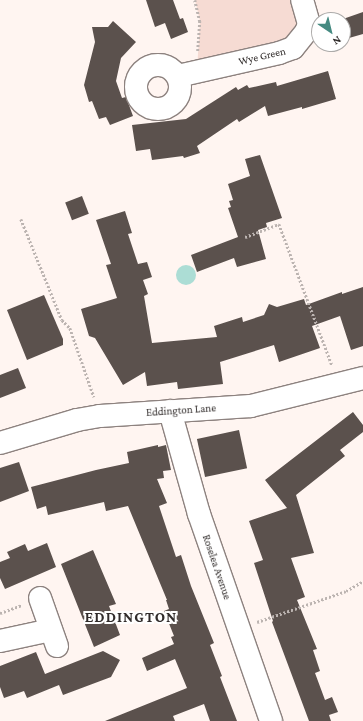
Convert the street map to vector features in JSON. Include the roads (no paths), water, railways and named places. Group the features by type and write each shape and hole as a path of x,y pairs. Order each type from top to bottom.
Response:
{"street":[{"name":"Wye Green","path":"187,73 279,53 293,48 306,32 309,24 302,0"},
{"name":"Eddington Lane","path":"0,443 42,429 100,416 251,406 363,378"},
{"name":"Roselea Avenue","path":"170,411 199,514 271,721"},
{"path":"0,641 54,638 40,598"}],"water":[{"path":"186,265 193,268 196,275 193,282 186,285 179,282 176,275 179,268"}],"district":[{"name":"EDDINGTON","path":"131,618"}]}
